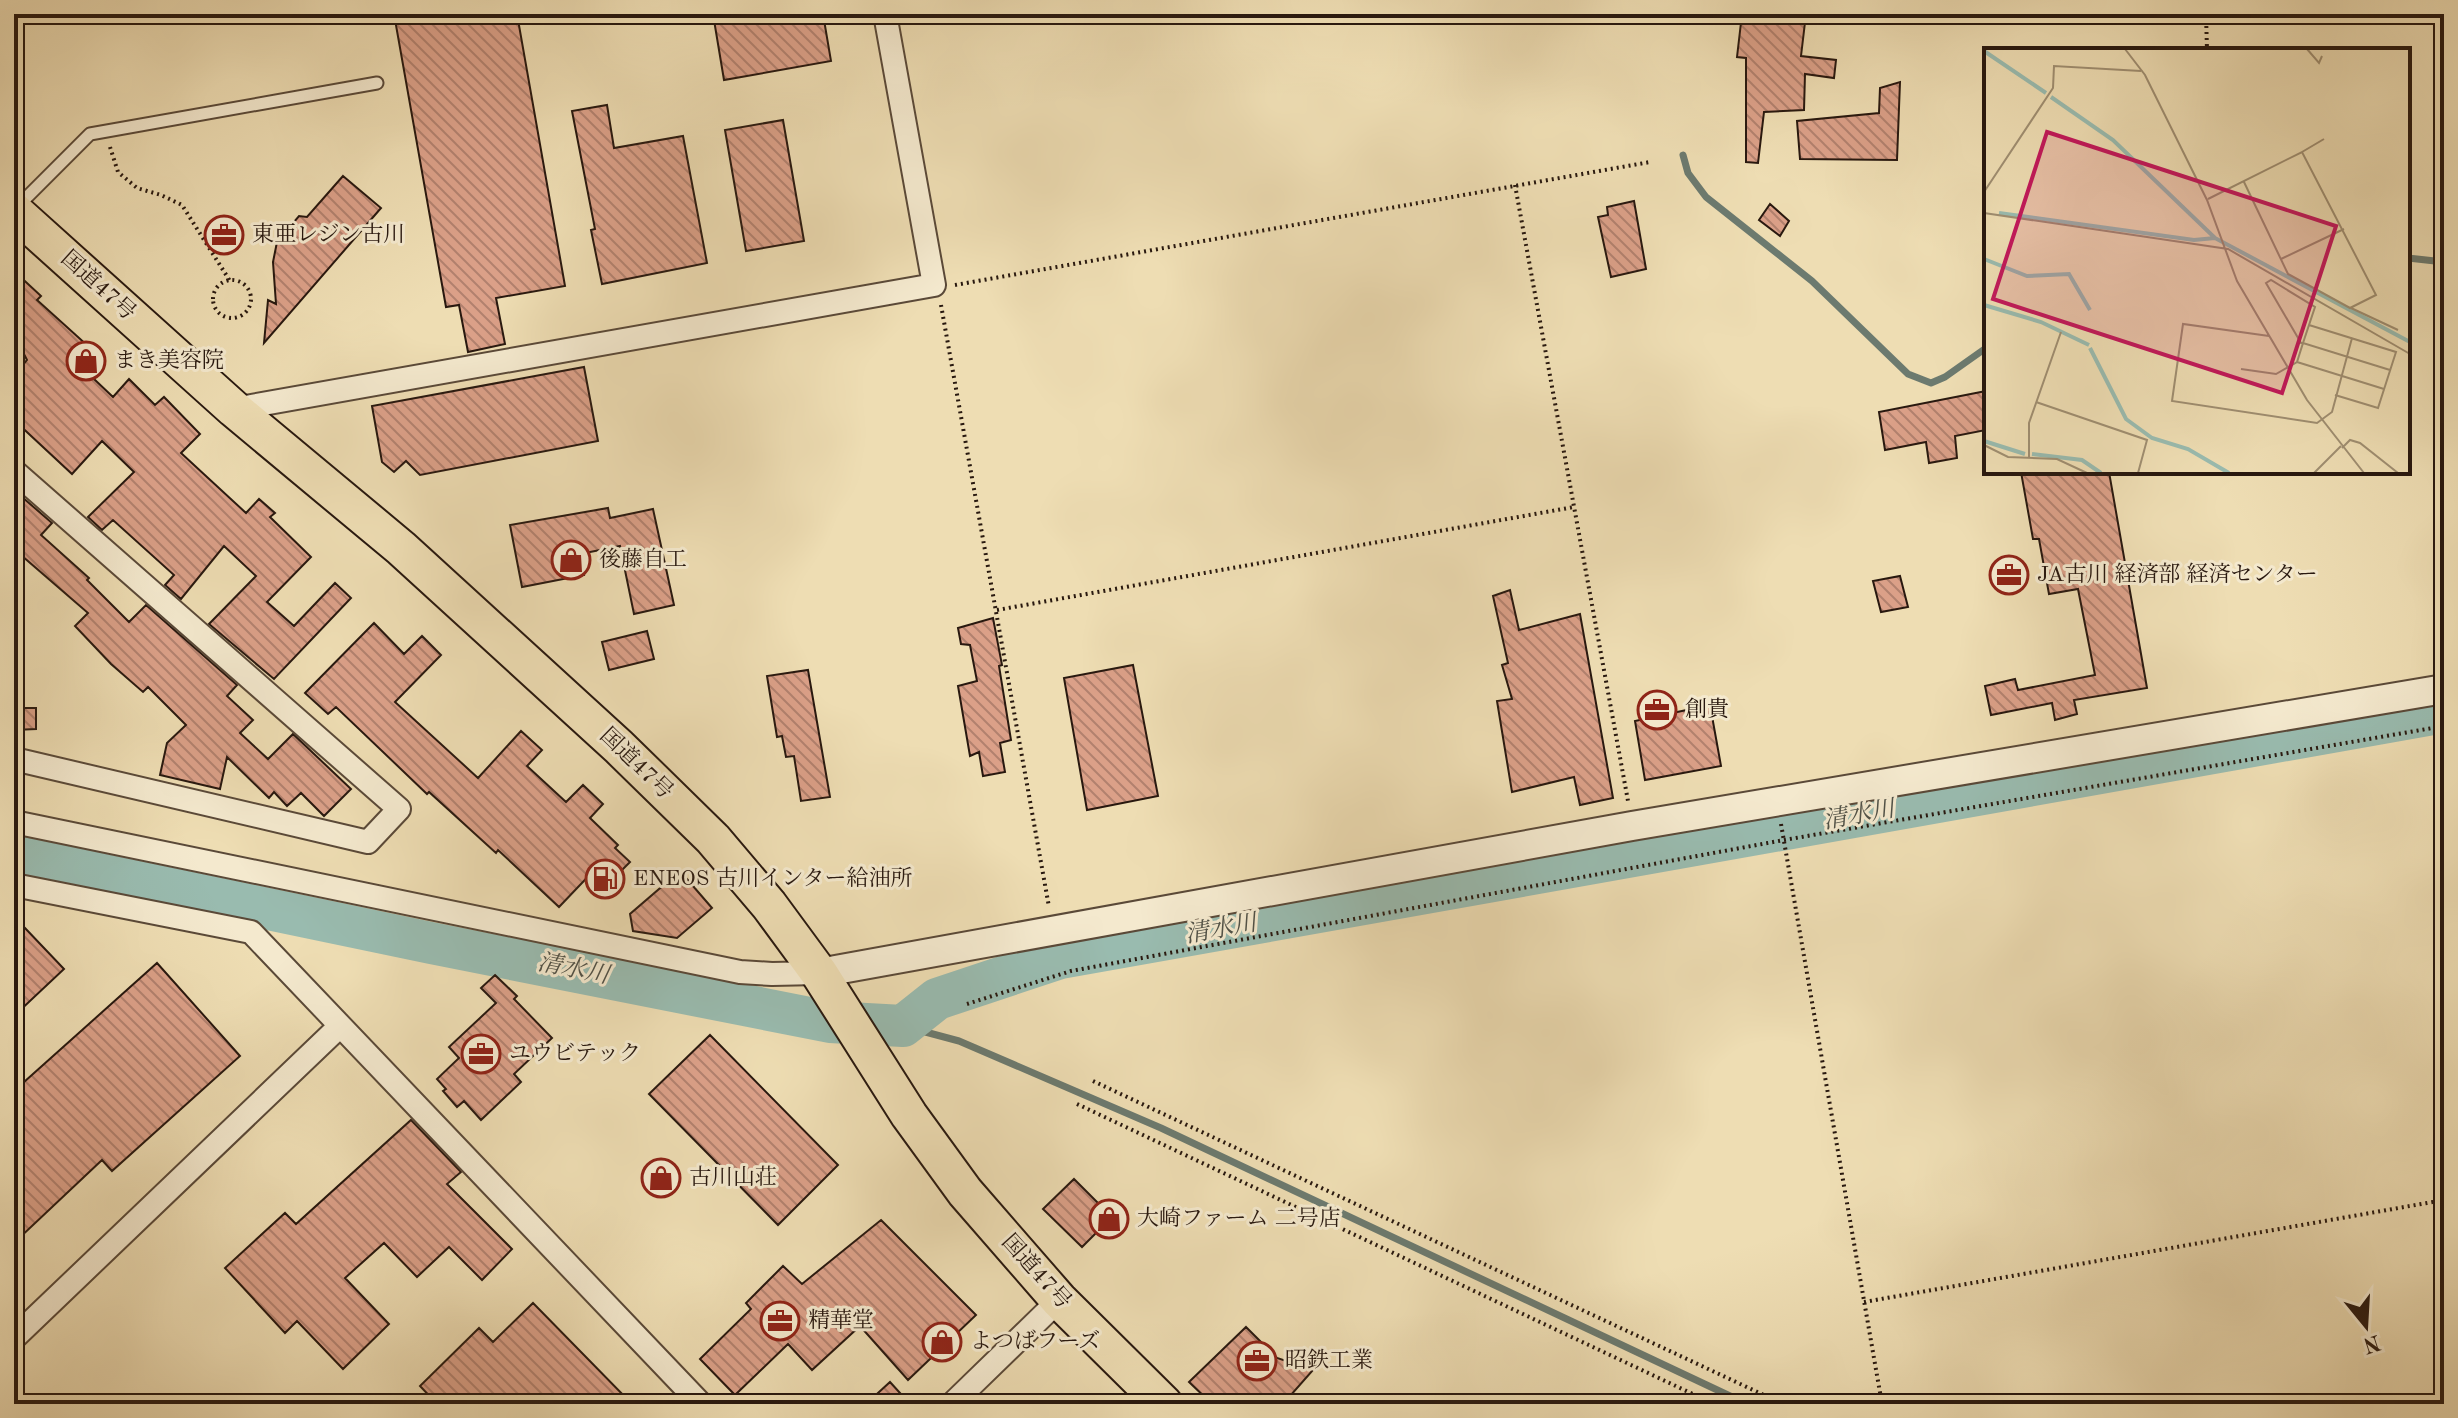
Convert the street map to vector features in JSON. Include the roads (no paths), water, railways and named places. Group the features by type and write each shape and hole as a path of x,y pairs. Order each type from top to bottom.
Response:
{"highway":[{"name":"国道47号","path":"14,210 234,409 401,548 619,747 713,839 769,905 821,978 909,1115 965,1192 1059,1300 1164,1404"}],"street":[{"path":"234,409 936,287 885,14"},
{"path":"14,471 399,809 368,842 14,759"},
{"path":"14,822 740,972 821,978 1053,929 1632,826 2444,689"},
{"path":"14,885 251,932 701,1404"},
{"path":"14,1338 340,1026"},
{"path":"952,1404 1059,1300"}],"lane":[{"path":"14,210 90,134 377,83"}],"waterway":[{"path":"1683,155 1688,173 1706,197 1812,281 1908,374 1931,383 1945,377 1984,349"},
{"path":"2410,258 2444,262"},
{"name":"清水川","path":"14,856 830,1022 903,1026 937,999 1060,958 2444,712"},
{"path":"903,1026 959,1041 1161,1128 1747,1404"}],"place":[{"name":"東亜レジン古川","path":"224,235"},
{"name":"まき美容院","path":"86,361"},
{"name":"後藤自工","path":"571,560"},
{"name":"JA古川 経済部 経済センター","path":"2009,575"},
{"name":"創貴","path":"1657,710"},
{"name":"ENEOS 古川インター給油所","path":"605,879"},
{"name":"ユウビテック","path":"481,1054"},
{"name":"古川山荘","path":"661,1178"},
{"name":"大崎ファーム 二号店","path":"1109,1219"},
{"name":"精華堂","path":"780,1321"},
{"name":"よつばフーズ","path":"942,1342"},
{"name":"昭鉄工業","path":"1257,1361"}]}
